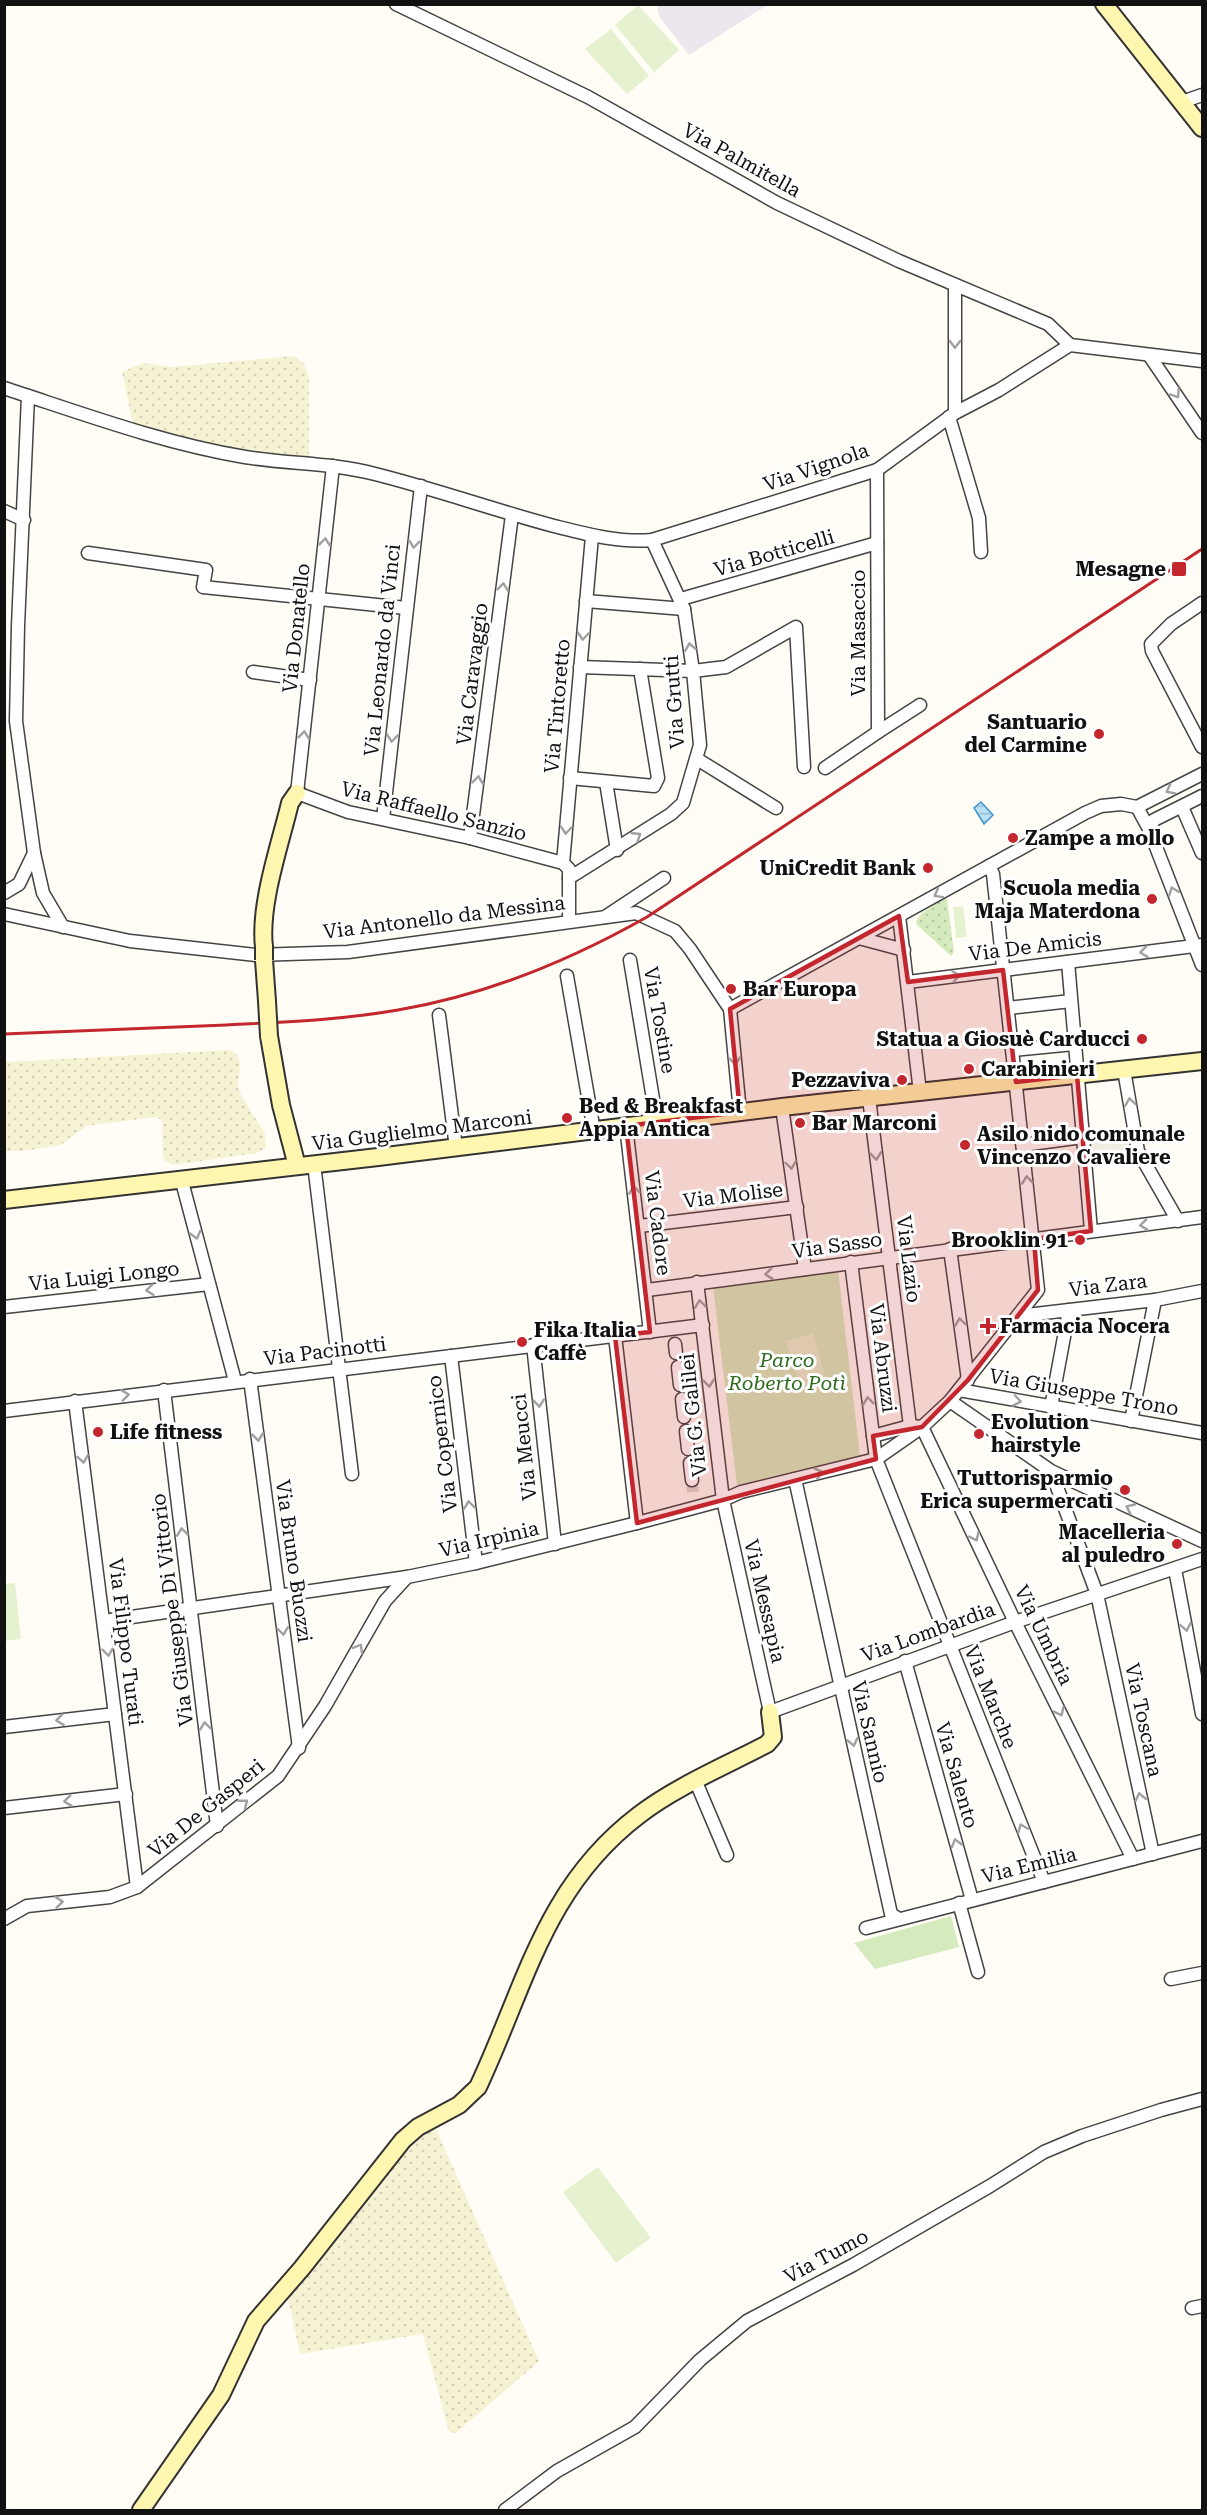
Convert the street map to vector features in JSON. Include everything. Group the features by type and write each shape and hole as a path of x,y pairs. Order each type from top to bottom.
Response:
{"street":[{"name":"Via Palmitella","path":"396,4 588,97 777,203 955,285 1048,324 1070,345"},
{"path":"1104,4 1203,128"},
{"path":"1182,102 1203,94"},
{"path":"955,285 952,415 979,518 981,552"},
{"path":"1070,345 1203,361"},
{"name":"Via Vignola","path":"4,388 131,431 190,446 246,457 333,466 372,473 512,515 592,536 635,542 652,540 877,470 952,415 999,390 1070,345"},
{"path":"1149,355 1203,433"},
{"path":"28,396 16,721 33,853 43,893 63,927"},
{"name":"Via Donatello","path":"297,794 333,466"},
{"name":"Via Masaccio","path":"877,470 878,732"},
{"name":"Via Leonardo da Vinci","path":"383,819 421,486"},
{"path":"4,511 24,520"},
{"name":"Via Caravaggio","path":"470,838 512,515"},
{"name":"Via Tintoretto","path":"569,878 568,869 563,863 592,536"},
{"name":"Via Grutti","path":"569,878 617,850 671,814 683,803 697,759 700,745 693,671 682,604 652,540"},
{"name":"Via Botticelli","path":"682,604 877,543"},
{"path":"88,553 206,570 203,587 406,608"},
{"path":"586,601 682,604"},
{"path":"1203,603 1171,624 1151,644 1152,651 1203,747"},
{"path":"580,667 693,671 726,667 796,627 804,767"},
{"path":"570,778 654,786 658,778 640,669"},
{"path":"253,672 310,680"},
{"path":"825,768 920,705"},
{"path":"697,759 776,808"},
{"path":"740,1112 730,1009 1085,813 1101,806 1121,804 1137,807 1203,774"},
{"path":"606,782 617,850"},
{"path":"297,794 290,803 264,910 262,931 269,1036 281,1105 306,1165 339,1368 352,1474"},
{"name":"Via Raffaello Sanzio","path":"297,794 348,812 470,838 563,863"},
{"path":"1149,830 1154,820 1203,796"},
{"path":"1137,807 1198,945 1203,964"},
{"path":"1182,807 1203,853"},
{"path":"4,893 19,884 33,853"},
{"path":"876,1460 950,1401 1038,1290 993,874 989,866"},
{"path":"568,921 569,878"},
{"path":"604,918 664,878"},
{"name":"Via Antonello da Messina","path":"4,914 130,941 256,955 348,952 636,913 675,931 690,949 730,1009"},
{"path":"899,916 920,1092"},
{"path":"859,938 904,950"},
{"name":"Via De Amicis","path":"908,982 1198,945"},
{"name":"Via Tostine","path":"630,960 657,1123"},
{"path":"1068,962 1091,1231"},
{"path":"567,976 594,1131"},
{"path":"1008,1008 1071,1002"},
{"path":"439,1015 456,1148"},
{"path":"1013,1050 1074,1044"},
{"name":"Via Guglielmo Marconi","path":"4,1200 456,1148 782,1107 1203,1060"},
{"path":"1124,1070 1138,1151 1178,1221"},
{"name":"Via Lazio","path":"869,1098 889,1257 916,1426"},
{"path":"782,1107 805,1269"},
{"name":"Via Cadore","path":"626,1126 650,1332"},
{"path":"1023,1144 1083,1137"},
{"path":"181,1178 235,1381"},
{"name":"Via Molise","path":"639,1226 797,1207"},
{"name":"Via Sasso","path":"646,1290 1203,1217"},
{"path":"950,1249 968,1380"},
{"name":"Via Abruzzi","path":"851,1262 876,1460"},
{"name":"Via G. Galilei","path":"697,1282 723,1500"},
{"name":"Via Luigi Longo","path":"4,1306 208,1284"},
{"name":"Via Zara","path":"1018,1316 1155,1300 1203,1291"},
{"path":"1131,1421 1155,1300"},
{"path":"1051,1407 1069,1310"},
{"name":"Via Pacinotti","path":"4,1411 703,1325"},
{"path":"615,1336 637,1523"},
{"name":"Via Meucci","path":"533,1345 555,1544"},
{"name":"Via Copernico","path":"451,1356 476,1563"},
{"path":"678,1367 680,1385"},
{"name":"Via Bruno Buozzi","path":"250,1380 299,1748"},
{"name":"Via Giuseppe Di Vittorio","path":"164,1390 217,1826"},
{"name":"Via Giuseppe Trono","path":"959,1390 1203,1433"},
{"path":"682,1399 684,1417"},
{"name":"Via Filippo Turati","path":"75,1401 137,1887"},
{"path":"950,1401 1051,1471 1203,1541"},
{"path":"873,1436 916,1426"},
{"name":"Via Umbria","path":"916,1426 1133,1859"},
{"path":"686,1431 688,1449"},
{"name":"Via Irpinia","path":"104,1621 407,1576 476,1563 695,1508 741,1492 876,1460"},
{"name":"Via Marche","path":"876,1460 1044,1882"},
{"path":"690,1462 695,1508"},
{"name":"Via Toscana","path":"1051,1471 1097,1594 1153,1854"},
{"name":"Via Sannio","path":"795,1479 891,1914 899,1919"},
{"name":"Via Messapia","path":"723,1500 770,1712"},
{"name":"Via Lombardia","path":"770,1712 1015,1622 1203,1559"},
{"path":"1175,1569 1203,1714"},
{"name":"Via De Gasperi","path":"4,1919 27,1905 110,1897 137,1887 278,1776 299,1748 385,1601 407,1576"},
{"name":"Via Salento","path":"905,1661 972,1900"},
{"path":"141,2511 221,2395 256,2321 302,2268 403,2139 418,2127 459,2105 478,2087 554,1912 582,1870 615,1835 641,1813 767,1744 773,1737 770,1712"},
{"path":"4,1726 115,1714"},
{"path":"696,1782 727,1855"},
{"path":"4,1808 126,1794"},
{"name":"Via Emilia","path":"866,1928 1203,1841"},
{"path":"959,1903 978,1972"},
{"path":"1171,1979 1203,1973"},
{"name":"Via Tumo","path":"505,2511 557,2471 635,2427 700,2360 747,2321 853,2265 1044,2152 1082,2136 1198,2101"}],"highlighted area":[{"path":"899,916 908,982 1003,970 1016,1082 1077,1075 1091,1231 1034,1239 1038,1290 968,1380 922,1427 873,1436 876,1459 637,1523 615,1336 650,1332 626,1126 740,1112 730,1009"}],"shaded area":[{"path":"657,4 767,5 689,55 659,16"},
{"path":"294,356 304,364 309,378 309,458 268,455 176,437 133,424 122,372 143,363 171,367"},
{"path":"231,1050 238,1055 240,1064 238,1087 241,1095 265,1134 266,1148 257,1153 172,1165 163,1158 162,1120 155,1117 86,1126 61,1145 23,1151 5,1151 5,1062"},
{"path":"1082,1133 1107,1137 1135,1134 1136,1147 1121,1152 1088,1151"},
{"path":"435,2127 539,2361 456,2433 449,2432 423,2334 300,2354 287,2293 413,2139"}],"green space":[{"path":"638,5 679,50 654,72 615,25"},
{"path":"611,29 649,76 627,94 585,49"},
{"path":"944,897 947,899 954,952 951,956 917,925 916,921 921,914"},
{"path":"953,907 963,907 967,937 956,938"},
{"name":"Parco Roberto Potì","path":"838,1270 860,1456 737,1485 713,1287"},
{"path":"813,1333 826,1379 800,1387 786,1341"},
{"path":"15,1583 21,1639 5,1641 5,1584"},
{"path":"951,1916 959,1947 875,1969 854,1943"},
{"path":"598,2167 651,2238 616,2263 563,2192"}],"water":[{"path":"981,802 993,815 984,824 974,808"}],"tunnel":[{"path":"692,1480 693,1493"}],"railway":[{"path":"4,1034 248,1024 355,1016 431,1004 495,986 557,962 647,917 1202,549"}],"place":[{"name":"Mesagne","path":"1179,569"},
{"name":"Santuario del Carmine","path":"1099,734"},
{"name":"Zampe a mollo","path":"1013,838"},
{"name":"UniCredit Bank","path":"928,868"},
{"name":"Scuola media Maja Materdona","path":"1152,899"},
{"name":"Bar Europa","path":"731,989"},
{"name":"Statua a Giosuè Carducci","path":"1142,1039"},
{"name":"Carabinieri","path":"969,1069"},
{"name":"Pezzaviva","path":"902,1080"},
{"name":"Bed & Breakfast Appia Antica","path":"567,1118"},
{"name":"Bar Marconi","path":"800,1123"},
{"name":"Asilo nido comunale Vincenzo Cavaliere","path":"965,1145"},
{"name":"Brooklin 91","path":"1080,1240"},
{"name":"Farmacia Nocera","path":"988,1326"},
{"name":"Fika Italia Caffè","path":"522,1342"},
{"name":"Life fitness","path":"98,1432"},
{"name":"Evolution hairstyle","path":"979,1434"},
{"name":"Tuttorisparmio Erica supermercati","path":"1125,1490"},
{"name":"Macelleria al puledro","path":"1177,1544"}]}
